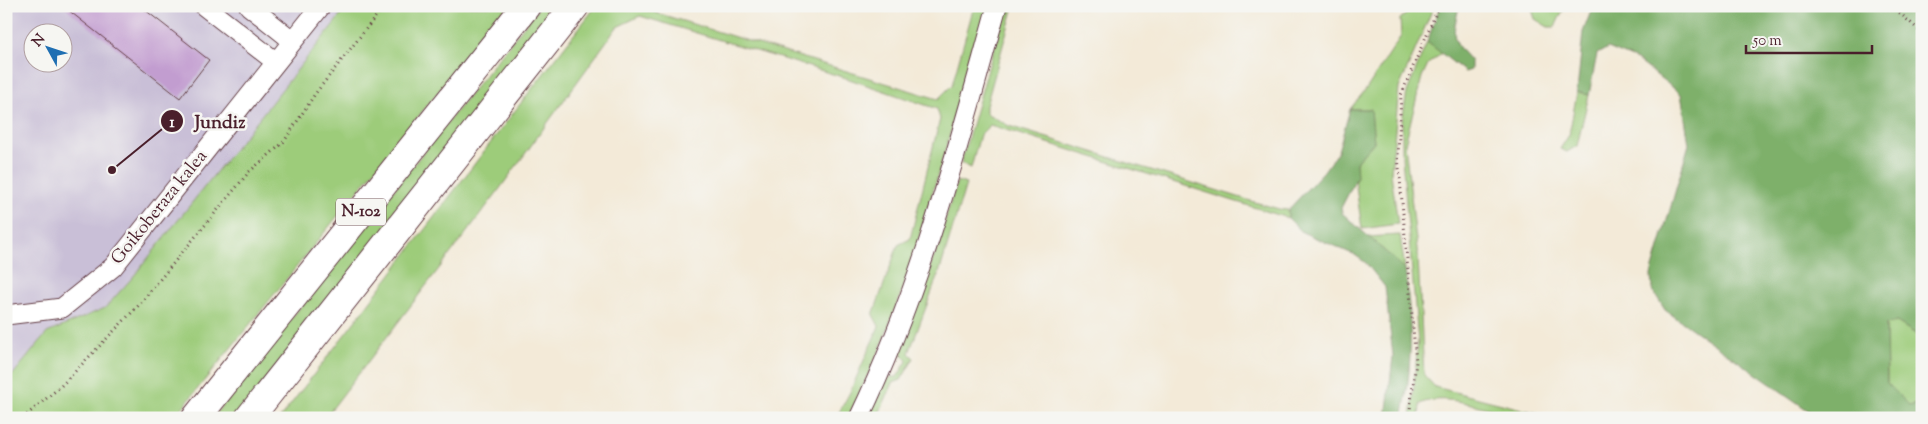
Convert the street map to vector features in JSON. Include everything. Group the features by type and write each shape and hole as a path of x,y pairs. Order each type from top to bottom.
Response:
{"highway":[{"name":"N-102","path":"196,418 526,6"},
{"name":"N-102","path":"250,418 278,380 575,6"}],"street":[{"path":"204,6 276,62"},
{"path":"249,6 293,41"},
{"name":"Goikoberaza kalea","path":"6,316 62,308 113,267 321,6"},
{"path":"859,418 889,352 927,249 997,6"}],"path":[{"path":"23,418 60,387 138,306 248,172 283,143 315,94 384,6"},
{"path":"1408,418 1416,362 1398,156 1400,95 1439,6"},
{"path":"1892,6 1922,33"}],"shaded area":[{"path":"6,6 348,6 133,277 105,308 47,333 6,383"}],"green space":[{"path":"348,6 508,6 174,418 6,418 6,383 47,333 105,308 133,277"},
{"path":"540,6 563,6 236,418 212,418"},
{"path":"596,6 634,6 938,99 952,85 974,6 988,6 908,275 880,349 848,418 836,418 850,392 879,326 873,315 898,245 910,239 940,119 937,109 846,78 640,16 617,27 496,194 325,418 280,418 517,109"},
{"path":"1006,6 1014,6 986,106 986,113 1009,126 1251,201 1288,210 1288,218 990,125 980,135 971,168 961,163"},
{"path":"1416,6 1434,6 1399,88 1391,173 1398,224 1362,229 1355,180 1356,162 1374,142 1370,109 1350,109 1367,88 1401,36 1400,19"},
{"path":"1440,6 1459,6 1454,31 1459,47 1471,61 1471,70 1465,72 1427,42"},
{"path":"1531,6 1565,6 1555,27 1548,27 1535,19"},
{"path":"1593,6 1922,6 1922,338 1897,322 1886,324 1887,383 1910,406 1922,402 1922,418 1819,418 1665,310 1652,289 1651,275 1689,144 1681,94 1637,60 1608,48 1597,54 1589,95 1577,92 1583,32"},
{"path":"1427,42 1442,53 1428,64 1422,77 1405,144 1418,257 1424,375 1435,387 1557,418 1526,418 1458,401 1431,400 1420,404 1419,418 1411,418 1418,341 1402,157 1402,121 1407,92"},
{"path":"1577,92 1589,95 1577,146 1567,152 1560,149 1569,135"},
{"path":"1350,109 1371,109 1374,142 1356,162 1357,177 1341,208 1342,213 1405,269 1409,306 1410,362 1402,418 1386,418 1393,356 1385,287 1366,263 1355,255 1302,232 1288,218 1288,210 1324,171 1338,151"},
{"path":"957,181 966,184 941,267 909,353 914,358 901,380 893,383 877,418 867,418 887,377 897,377 907,361 899,349 935,254"},
{"path":"1400,235 1405,269 1367,237"},
{"path":"1897,322 1922,338 1922,402 1910,406 1887,383 1886,324"}],"building":[{"path":"63,6 140,6 209,60 180,98"}],"place":[{"name":"Jundiz","path":"112,170"}]}
